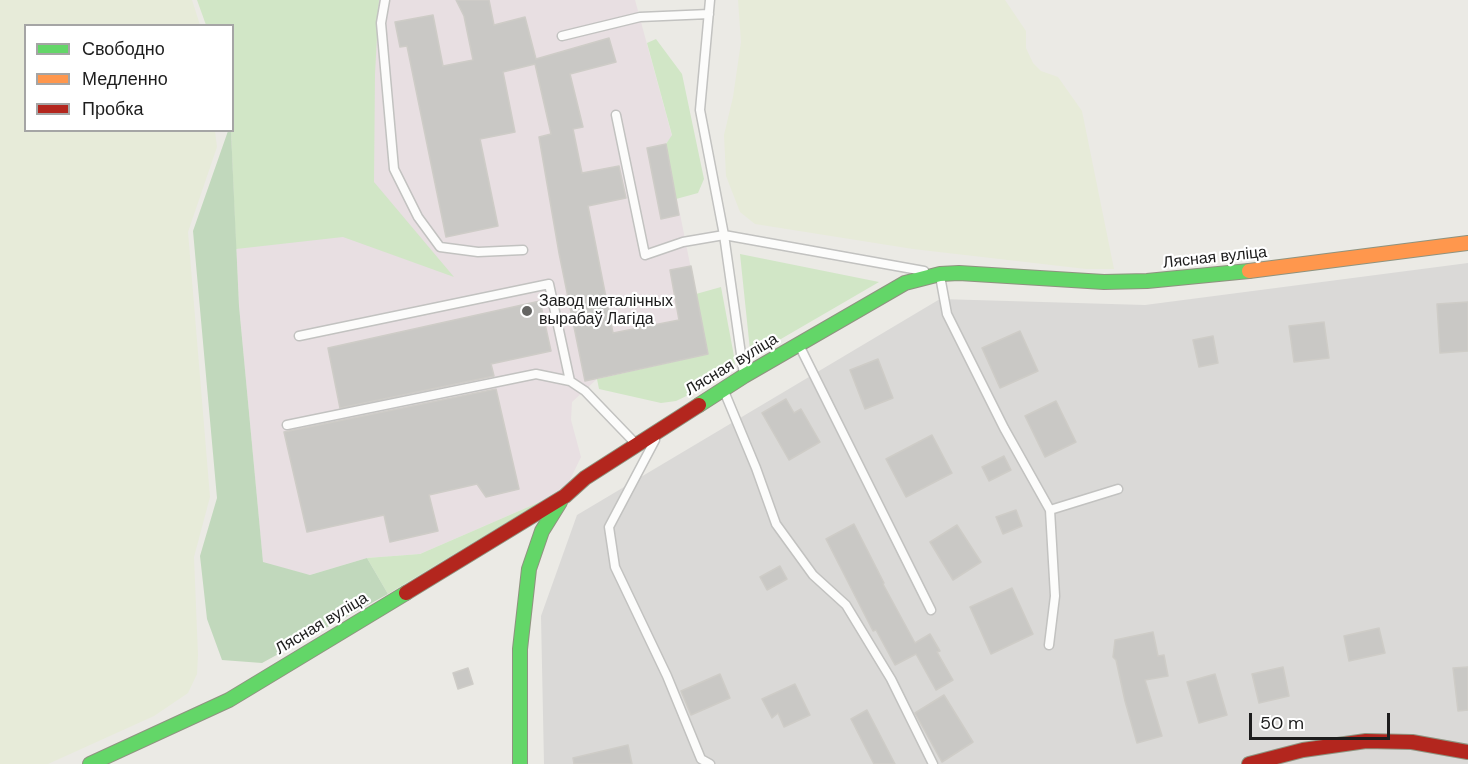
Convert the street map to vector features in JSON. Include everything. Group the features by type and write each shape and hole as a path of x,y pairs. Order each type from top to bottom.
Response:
{"main road":[{"name":"Лясная вуліца","path":"90,764 229,700 565,496 585,478 744,376 905,282 940,274 1104,282 1147,281 1228,274 1468,243"},
{"path":"520,764 520,649 529,569 542,531 550,515 565,496"},
{"path":"1250,764 1302,750 1366,741 1412,742 1468,752"}],"lane":[{"path":"385,0 381,23 394,170 418,217 440,247 478,252 523,250"},
{"path":"710,0 700,110 724,235 744,376"},
{"path":"562,36 640,17 709,14"},
{"path":"616,115 645,255 683,242 724,235 940,274 947,314 1004,428 1050,510 1055,596 1049,645"},
{"path":"299,336 549,284 570,381"},
{"path":"799,345 931,610"},
{"path":"287,425 536,374 570,381 585,392 636,444"},
{"path":"723,389 756,468 776,524 813,575 846,605 891,679 933,764"},
{"path":"660,428 648,456 609,527 615,567 667,676 701,759 710,764"},
{"path":"1050,510 1118,489"}],"shaded area":[{"path":"257,0 635,0 672,136 666,144 708,354 597,379 572,402 571,420 581,457 568,484 542,501 420,554 367,558 310,575 263,563 239,306 231,132 234,132 234,116"},
{"path":"1468,263 1468,764 544,764 541,616 577,515 940,299 1145,305"}],"green space":[{"path":"0,0 192,0 200,24 24,24 24,132 215,132 217,147 188,232 210,497 194,557 197,674 188,693 154,716 48,764 0,764"},
{"path":"197,0 379,0 375,74 374,182 454,277 343,237 236,249 231,132 234,132 234,24 206,24"},
{"path":"738,0 1005,0 1026,31 1026,48 1033,63 1041,71 1058,77 1082,111 1114,269 1086,269 913,249 755,224 740,212 726,176 724,135 733,97 741,42"},
{"path":"656,39 682,74 704,179 698,193 676,199 666,144 672,135 647,43"},
{"path":"228,132 231,132 239,306 263,562 310,575 367,558 388,594 262,663 222,660 207,619 200,556 217,498 193,231"},
{"path":"740,254 879,282 762,350 750,350"},
{"path":"721,287 734,356 735,365 732,370 676,401 661,403 599,389 597,379 708,354 696,294"},
{"path":"542,501 388,594 367,558 420,554"}],"building":[{"path":"456,0 489,0 494,25 525,17 536,59 609,38 616,62 570,74 583,127 573,129 582,173 619,166 626,198 588,206 613,333 679,320 670,270 691,266 708,354 585,381 559,253 539,137 551,134 535,64 503,72 515,132 480,139 498,226 446,237 407,46 400,47 395,22 433,15 443,66 473,60 464,16"},
{"path":"666,144 679,215 661,219 647,148"},
{"path":"540,301 551,351 491,364 494,376 340,408 328,348"},
{"path":"1468,302 1468,351 1440,353 1437,304"},
{"path":"1324,322 1329,358 1294,362 1289,326"},
{"path":"1020,331 1038,371 1000,388 982,348"},
{"path":"1213,336 1218,363 1199,367 1193,340"},
{"path":"878,359 893,398 865,409 850,370"},
{"path":"496,389 519,489 486,497 477,484 429,495 438,531 390,542 384,515 307,532 284,432"},
{"path":"786,399 794,413 801,409 820,442 789,460 762,413"},
{"path":"1056,401 1076,442 1045,457 1025,416"},
{"path":"932,435 952,473 906,497 886,459"},
{"path":"1004,456 1011,470 989,481 982,467"},
{"path":"1016,510 1022,526 1003,534 996,517"},
{"path":"854,524 915,643 930,634 940,651 937,652 953,680 936,690 916,654 895,665 876,630 873,631 826,539"},
{"path":"957,525 981,562 953,580 930,542"},
{"path":"780,566 787,579 767,590 760,577"},
{"path":"1012,588 1033,634 991,654 970,607"},
{"path":"1379,628 1385,653 1349,661 1344,636"},
{"path":"1153,632 1158,656 1164,655 1168,676 1145,680 1162,736 1137,743 1116,660 1113,657 1115,640"},
{"path":"1283,667 1289,696 1259,703 1252,674"},
{"path":"1468,667 1468,710 1458,711 1453,668"},
{"path":"468,668 473,684 458,689 453,673"},
{"path":"720,674 730,698 691,715 681,691"},
{"path":"1215,674 1227,715 1199,723 1187,682"},
{"path":"795,684 810,715 784,727 778,713 772,718 762,699"},
{"path":"944,695 973,742 942,762 915,713"},
{"path":"867,710 895,764 874,764 851,719"},
{"path":"628,745 632,764 574,764 573,758"}],"traffic: fast":[{"path":"699,405 744,376 905,283 940,274 959,273 1104,282 1147,281 1249,271"},
{"path":"520,764 520,649 529,569 542,531 560,502"},
{"path":"90,764 229,700 406,593"}],"traffic: slow":[{"path":"1249,271 1468,243"}],"traffic: jam":[{"path":"406,593 565,496 585,478 699,405"},
{"path":"1249,764 1303,750 1366,741 1412,742 1468,752"}],"place":[{"name":"Завод металічных вырабаў Лагіда","path":"527,311"}]}
